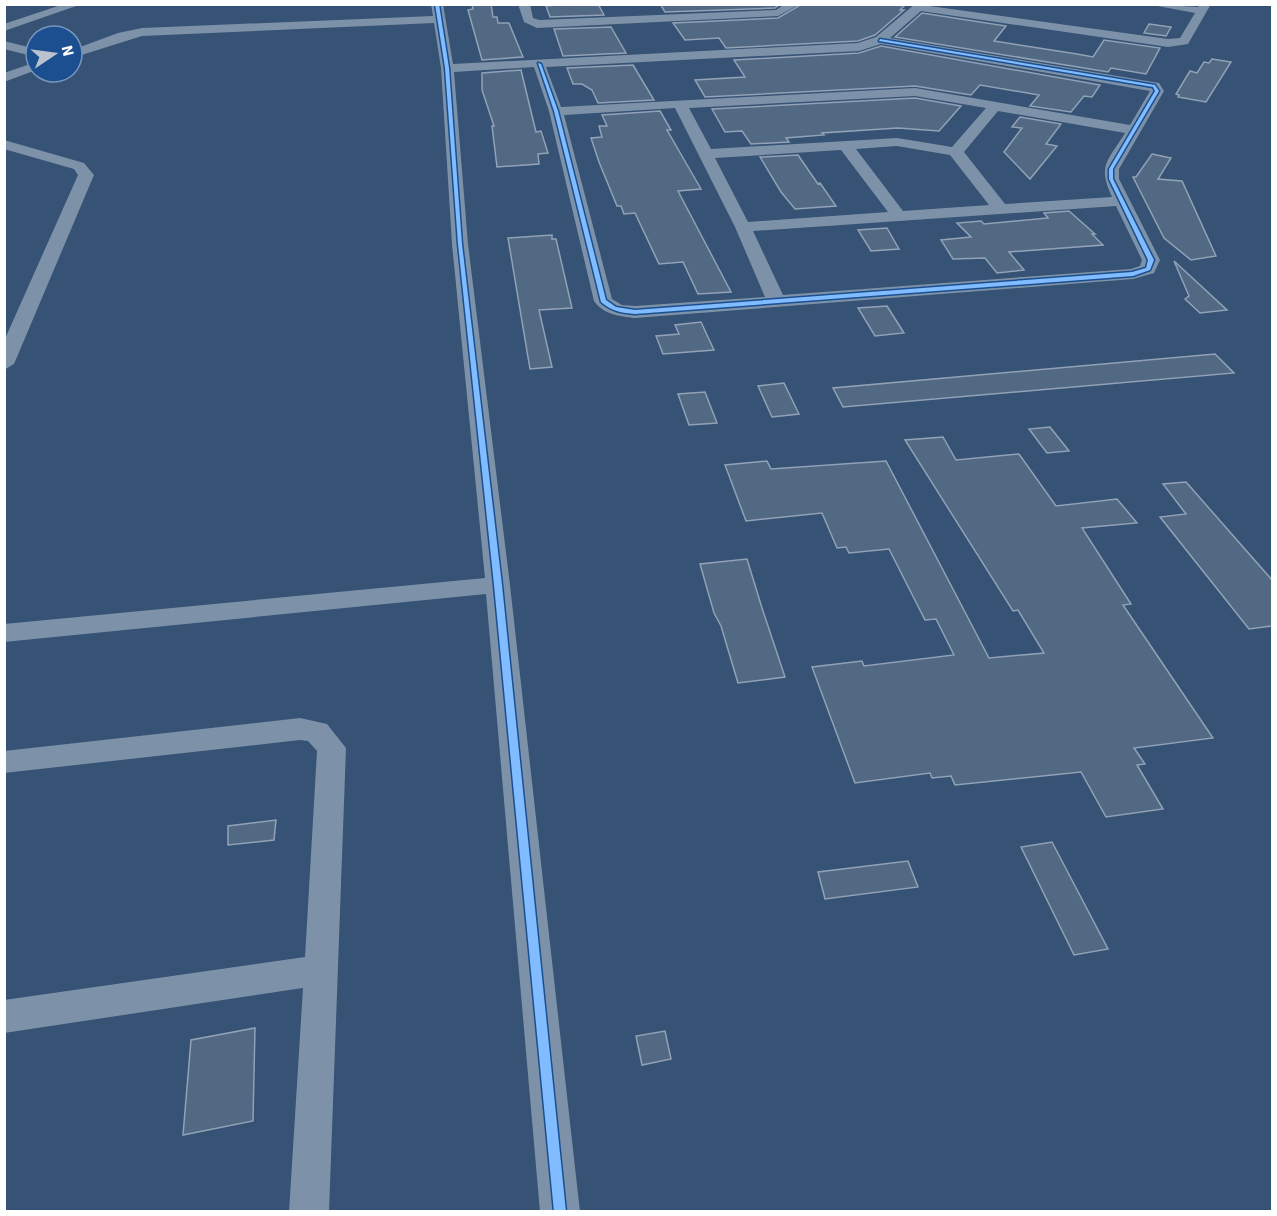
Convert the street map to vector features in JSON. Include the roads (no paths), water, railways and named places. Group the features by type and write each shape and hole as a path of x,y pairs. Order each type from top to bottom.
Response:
{"street":[{"path":"4,28 77,4"},
{"path":"524,4 528,20 537,24 778,12 795,4"},
{"path":"631,4 638,20 652,32"},
{"path":"447,68 859,47 880,40 921,6 1178,43 1184,41 1204,8 1152,4"},
{"path":"1029,22 1040,10"},
{"path":"84,50 122,36 142,32 365,18 437,11 447,68 460,244 498,585 560,1212"},
{"path":"539,64 556,111 603,301 609,308 635,312 1133,274 1148,269 1151,260 1111,179 1111,168 1157,91 1154,86 880,40"},
{"path":"662,41 673,57"},
{"path":"4,45 24,50"},
{"path":"4,78 24,70"},
{"path":"556,111 897,92 995,106 1132,130"},
{"path":"680,104 743,227 776,300"},
{"path":"956,152 995,106"},
{"path":"707,154 906,142 956,152"},
{"path":"4,144 80,166 86,175 4,364"},
{"path":"846,146 898,215"},
{"path":"956,152 960,161 999,207"},
{"path":"743,227 999,207 1123,201"},
{"path":"4,633 498,585"},
{"path":"4,762 300,729 317,732 332,748 309,1212"},
{"path":"4,1017 321,970"}]}
